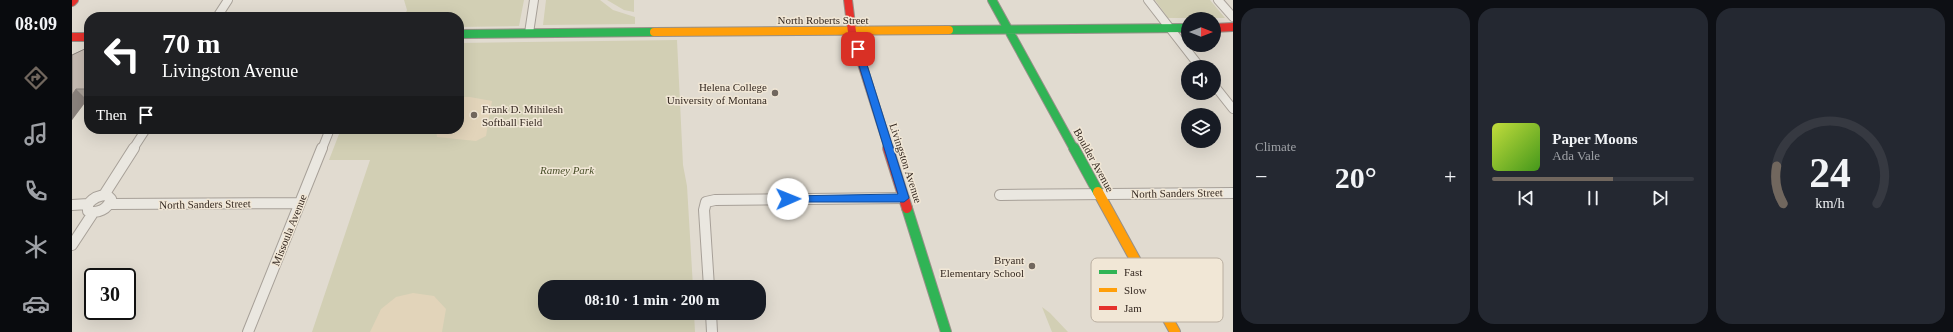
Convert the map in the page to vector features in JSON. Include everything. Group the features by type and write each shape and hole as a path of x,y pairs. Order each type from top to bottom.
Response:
{"main road":[{"name":"Livingston Avenue","path":"848,0 852,32 946,332"},
{"name":"Boulder Avenue","path":"992,0 1134,258"},
{"path":"1221,28 1233,27"},
{"name":"North Roberts Street","path":"464,34 852,32 1181,28"},
{"path":"72,37 84,37"},
{"name":"Boulder Avenue","path":"1169,322 1175,332"}],"street":[{"path":"220,12 228,0"},
{"path":"529,33 534,0"},
{"path":"1148,0 1195,60"},
{"path":"1218,0 1233,17"},
{"path":"1221,93 1233,109"},
{"path":"72,246 93,199 104,195 143,134"},
{"name":"Missoula Avenue","path":"248,332 328,134"},
{"name":"North Sanders Street","path":"1000,195 1233,193"},
{"path":"72,204 102,210 109,204 110,199 104,195"},
{"path":"709,280 704,210 706,202 715,200 904,198"},
{"name":"North Sanders Street","path":"109,204 300,202"},
{"path":"711,320 712,332"}],"green space":[{"path":"404,0 524,0 519,26 464,27 464,12 406,12"},
{"path":"546,0 600,0 613,10 635,17 635,24 543,25"},
{"path":"607,0 634,0 634,12 624,10"},
{"path":"1155,0 1210,0 1220,12 1181,12 1181,18 1168,18"},
{"name":"Ramey Park","path":"677,40 683,165 687,186 693,280 538,280 538,320 694,320 695,332 312,332 370,160 329,160 339,134 464,134 464,43"},
{"path":"1042,307 1050,313 1068,332 1052,332"}],"sand":[{"path":"464,97 492,101 486,136 476,141 437,137 437,134 464,134"},
{"path":"413,293 434,296 446,309 442,332 370,332 381,309 396,297"}],"building":[{"path":"84,49 84,89 76,89 72,95 72,55"}],"traffic: fast":[{"path":"992,0 1098,192"},
{"path":"949,30 1181,28"},
{"path":"464,34 654,32"},
{"path":"907,208 946,332"}],"traffic: slow":[{"path":"654,32 949,30"},
{"path":"1098,192 1134,258"},
{"path":"1170,322 1175,332"}],"traffic: jam":[{"path":"848,0 852,32 907,208"},
{"path":"1221,28 1233,27"},
{"path":"72,37 84,37"}],"place":[{"name":"Helena College University of Montana","path":"775,93"},
{"name":"Frank D. Mihilesh Softball Field","path":"474,115"},
{"name":"Bryant Elementary School","path":"1032,266"}],"route":[{"path":"788,199 904,198 868,86 858,49"}]}
